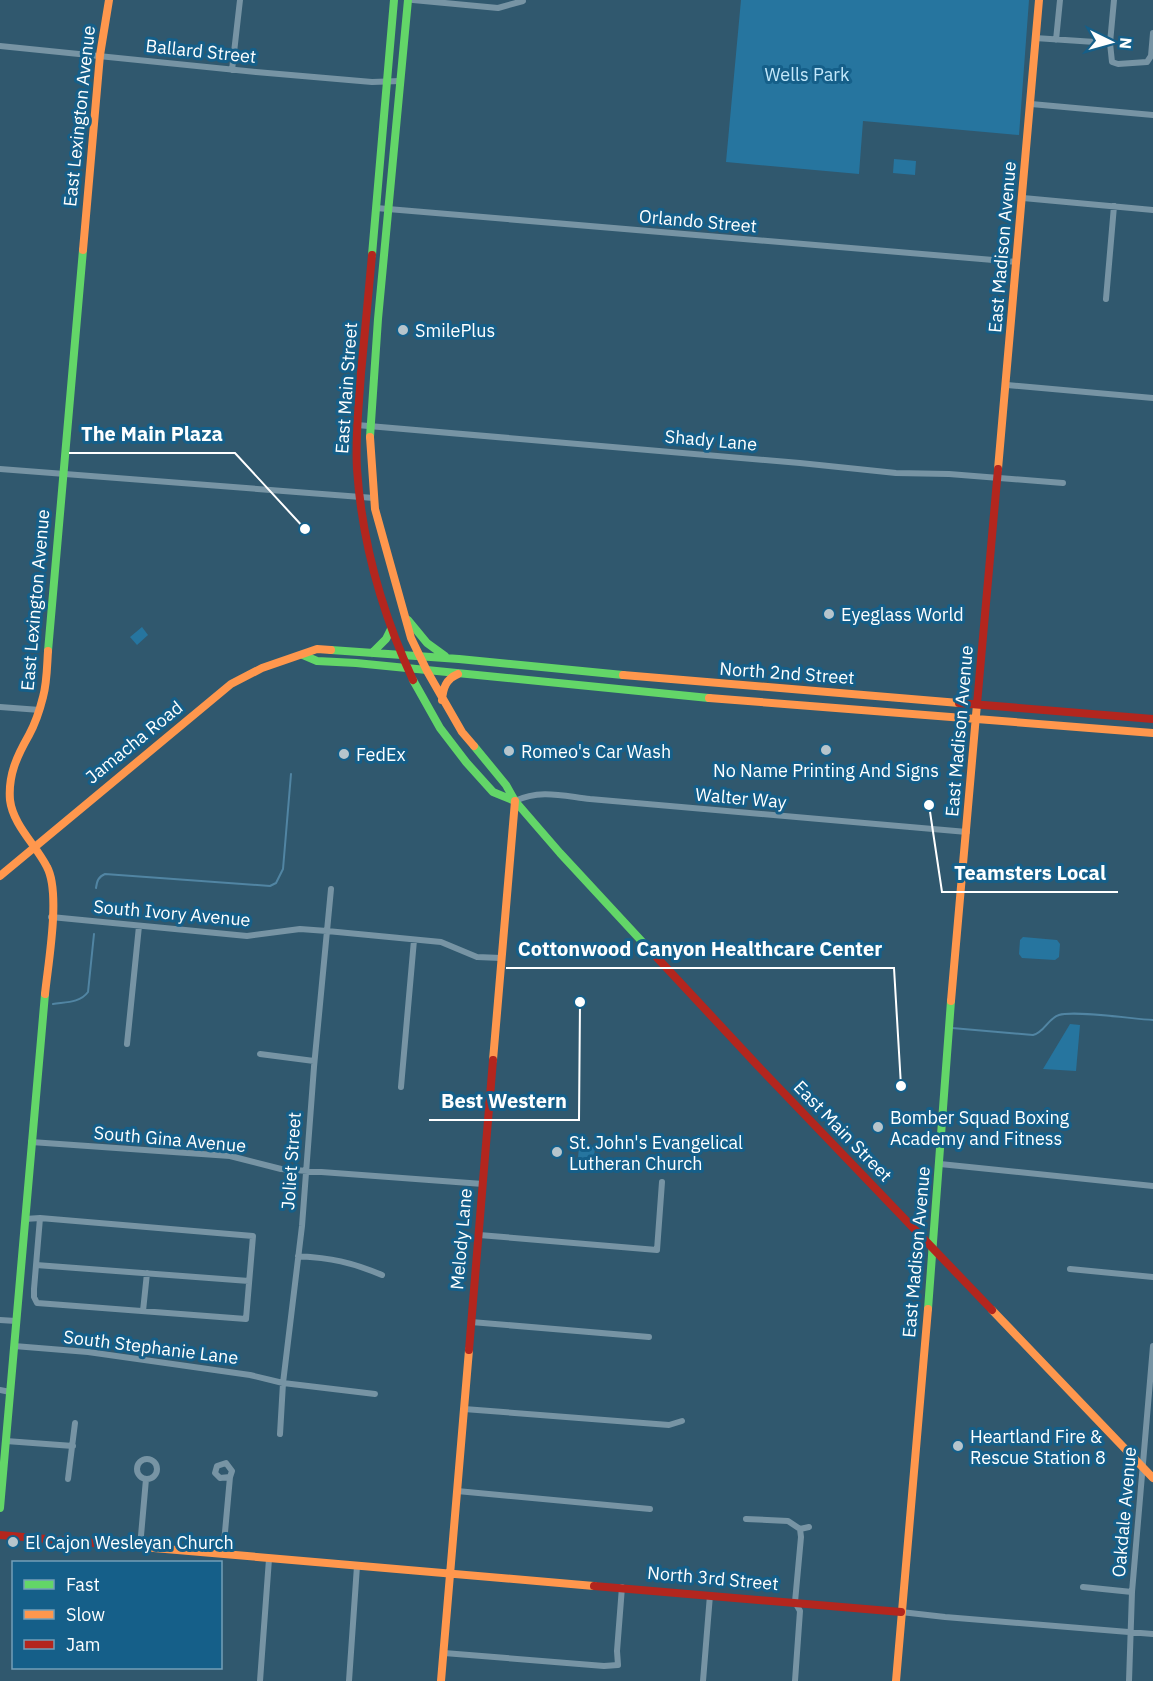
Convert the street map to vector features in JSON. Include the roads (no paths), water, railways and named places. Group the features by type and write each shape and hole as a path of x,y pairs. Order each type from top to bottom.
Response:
{"street":[{"name":"East Lexington Avenue","path":"0,1508 53,892 51,874 46,862 34,848 14,815 11,772 21,747 30,734 44,695 100,55 109,0"},
{"path":"232,70 240,0"},
{"name":"East Main Street","path":"394,0 357,425 360,497 370,560 391,629 424,702 449,742 495,794 514,801"},
{"name":"East Main Street","path":"408,0 376,344 370,463 374,498 402,610 427,671 462,732 506,785 514,801 560,853 725,1031 1153,1478"},
{"path":"413,0 498,8 523,2"},
{"name":"East Madison Avenue","path":"896,1681 940,1164 949,1028 1039,0"},
{"path":"1056,40 1060,0"},
{"path":"1114,0 1110,43 1112,62 1118,64 1147,62 1151,56 1153,33"},
{"path":"1035,38 1110,43"},
{"name":"Ballard Street","path":"0,46 232,70 400,81"},
{"path":"1031,104 1153,115"},
{"path":"1023,198 1153,210"},
{"path":"1106,299 1114,206"},
{"name":"Orlando Street","path":"376,208 1017,261"},
{"path":"364,344 376,344"},
{"path":"1007,385 1153,398"},
{"name":"Shady Lane","path":"357,425 896,473 998,477 1063,483"},
{"path":"0,469 374,498"},
{"path":"402,610 427,643 451,658"},
{"path":"372,652 386,639 391,629"},
{"name":"Jamacha Road","path":"0,876 231,684 262,668 317,649 420,656"},
{"path":"303,655 317,661 427,671"},
{"name":"North 2nd Street","path":"420,656 723,684 1153,719"},
{"name":"North 2nd Street","path":"427,671 708,698 1153,732"},
{"path":"442,700 444,686 450,677 458,674"},
{"path":"609,688 637,676"},
{"path":"638,691 639,687 648,682 665,679"},
{"path":"708,698 712,689 723,684"},
{"path":"824,707 837,705 849,698 851,694"},
{"path":"0,707 40,710"},
{"name":"Walter Way","path":"514,801 529,794 548,794 590,800 967,832"},
{"name":"Melody Lane","path":"441,1681 514,801"},
{"name":"Joliet Street","path":"280,1434 331,889"},
{"name":"South Ivory Avenue","path":"51,917 247,936 300,929 441,942 477,957 501,958"},
{"path":"127,1044 139,926"},
{"path":"401,1087 414,940"},
{"path":"260,1054 314,1060"},
{"name":"South Gina Avenue","path":"31,1142 230,1156 281,1169 483,1184"},
{"path":"940,1164 1153,1186"},
{"path":"478,1235 657,1250 662,1182"},
{"path":"25,1219 40,1218 253,1236 246,1319 37,1303 34,1297 40,1218"},
{"path":"298,1256 348,1262 382,1275"},
{"path":"36,1265 249,1281"},
{"path":"1070,1269 1153,1277"},
{"path":"143,1311 147,1273"},
{"path":"0,1320 16,1321"},
{"path":"471,1322 649,1337"},
{"name":"South Stephanie Lane","path":"14,1346 88,1352 250,1375 283,1383 375,1394"},
{"name":"Oakdale Avenue","path":"1129,1681 1132,1592 1153,1346"},
{"path":"0,1390 10,1392"},
{"path":"464,1409 669,1425 682,1420"},
{"path":"68,1479 75,1424"},
{"path":"6,1441 73,1446"},
{"path":"222,1554 230,1477"},
{"path":"141,1547 146,1479"},
{"path":"457,1491 650,1509"},
{"path":"746,1519 788,1521 798,1527 809,1527"},
{"path":"795,1681 800,1611 795,1602 801,1537 798,1527"},
{"name":"North 3rd Street","path":"0,1535 1153,1634"},
{"path":"260,1681 269,1559"},
{"path":"349,1681 357,1566"},
{"path":"444,1653 604,1666 618,1665 622,1587"},
{"path":"1083,1587 1132,1592"},
{"path":"703,1681 710,1595"}],"waterway":[{"path":"96,888 98,880 105,874 270,886 276,883 283,869 291,774"},
{"path":"53,1004 77,1000 88,992 94,934"},
{"path":"952,1028 1033,1035 1059,1015 1090,1014 1153,1020"}],"place":[{"name":"SmilePlus","path":"403,330"},
{"name":"The Main Plaza","path":"305,529"},
{"name":"Eyeglass World","path":"829,614"},
{"name":"No Name Printing And Signs","path":"826,750"},
{"name":"Romeo's Car Wash","path":"509,751"},
{"name":"FedEx","path":"344,754"},
{"name":"Teamsters Local","path":"929,805"},
{"name":"Best Western","path":"580,1002"},
{"name":"Cottonwood Canyon Healthcare Center","path":"901,1086"},
{"name":"Bomber Squad Boxing Academy and Fitness","path":"878,1127"},
{"name":"St. John's Evangelical Lutheran Church","path":"557,1152"},
{"name":"Heartland Fire & Rescue Station 8","path":"958,1446"},
{"name":"El Cajon Wesleyan Church","path":"13,1542"}],"park label":[{"name":"Wells Park","path":"807,74"}]}
